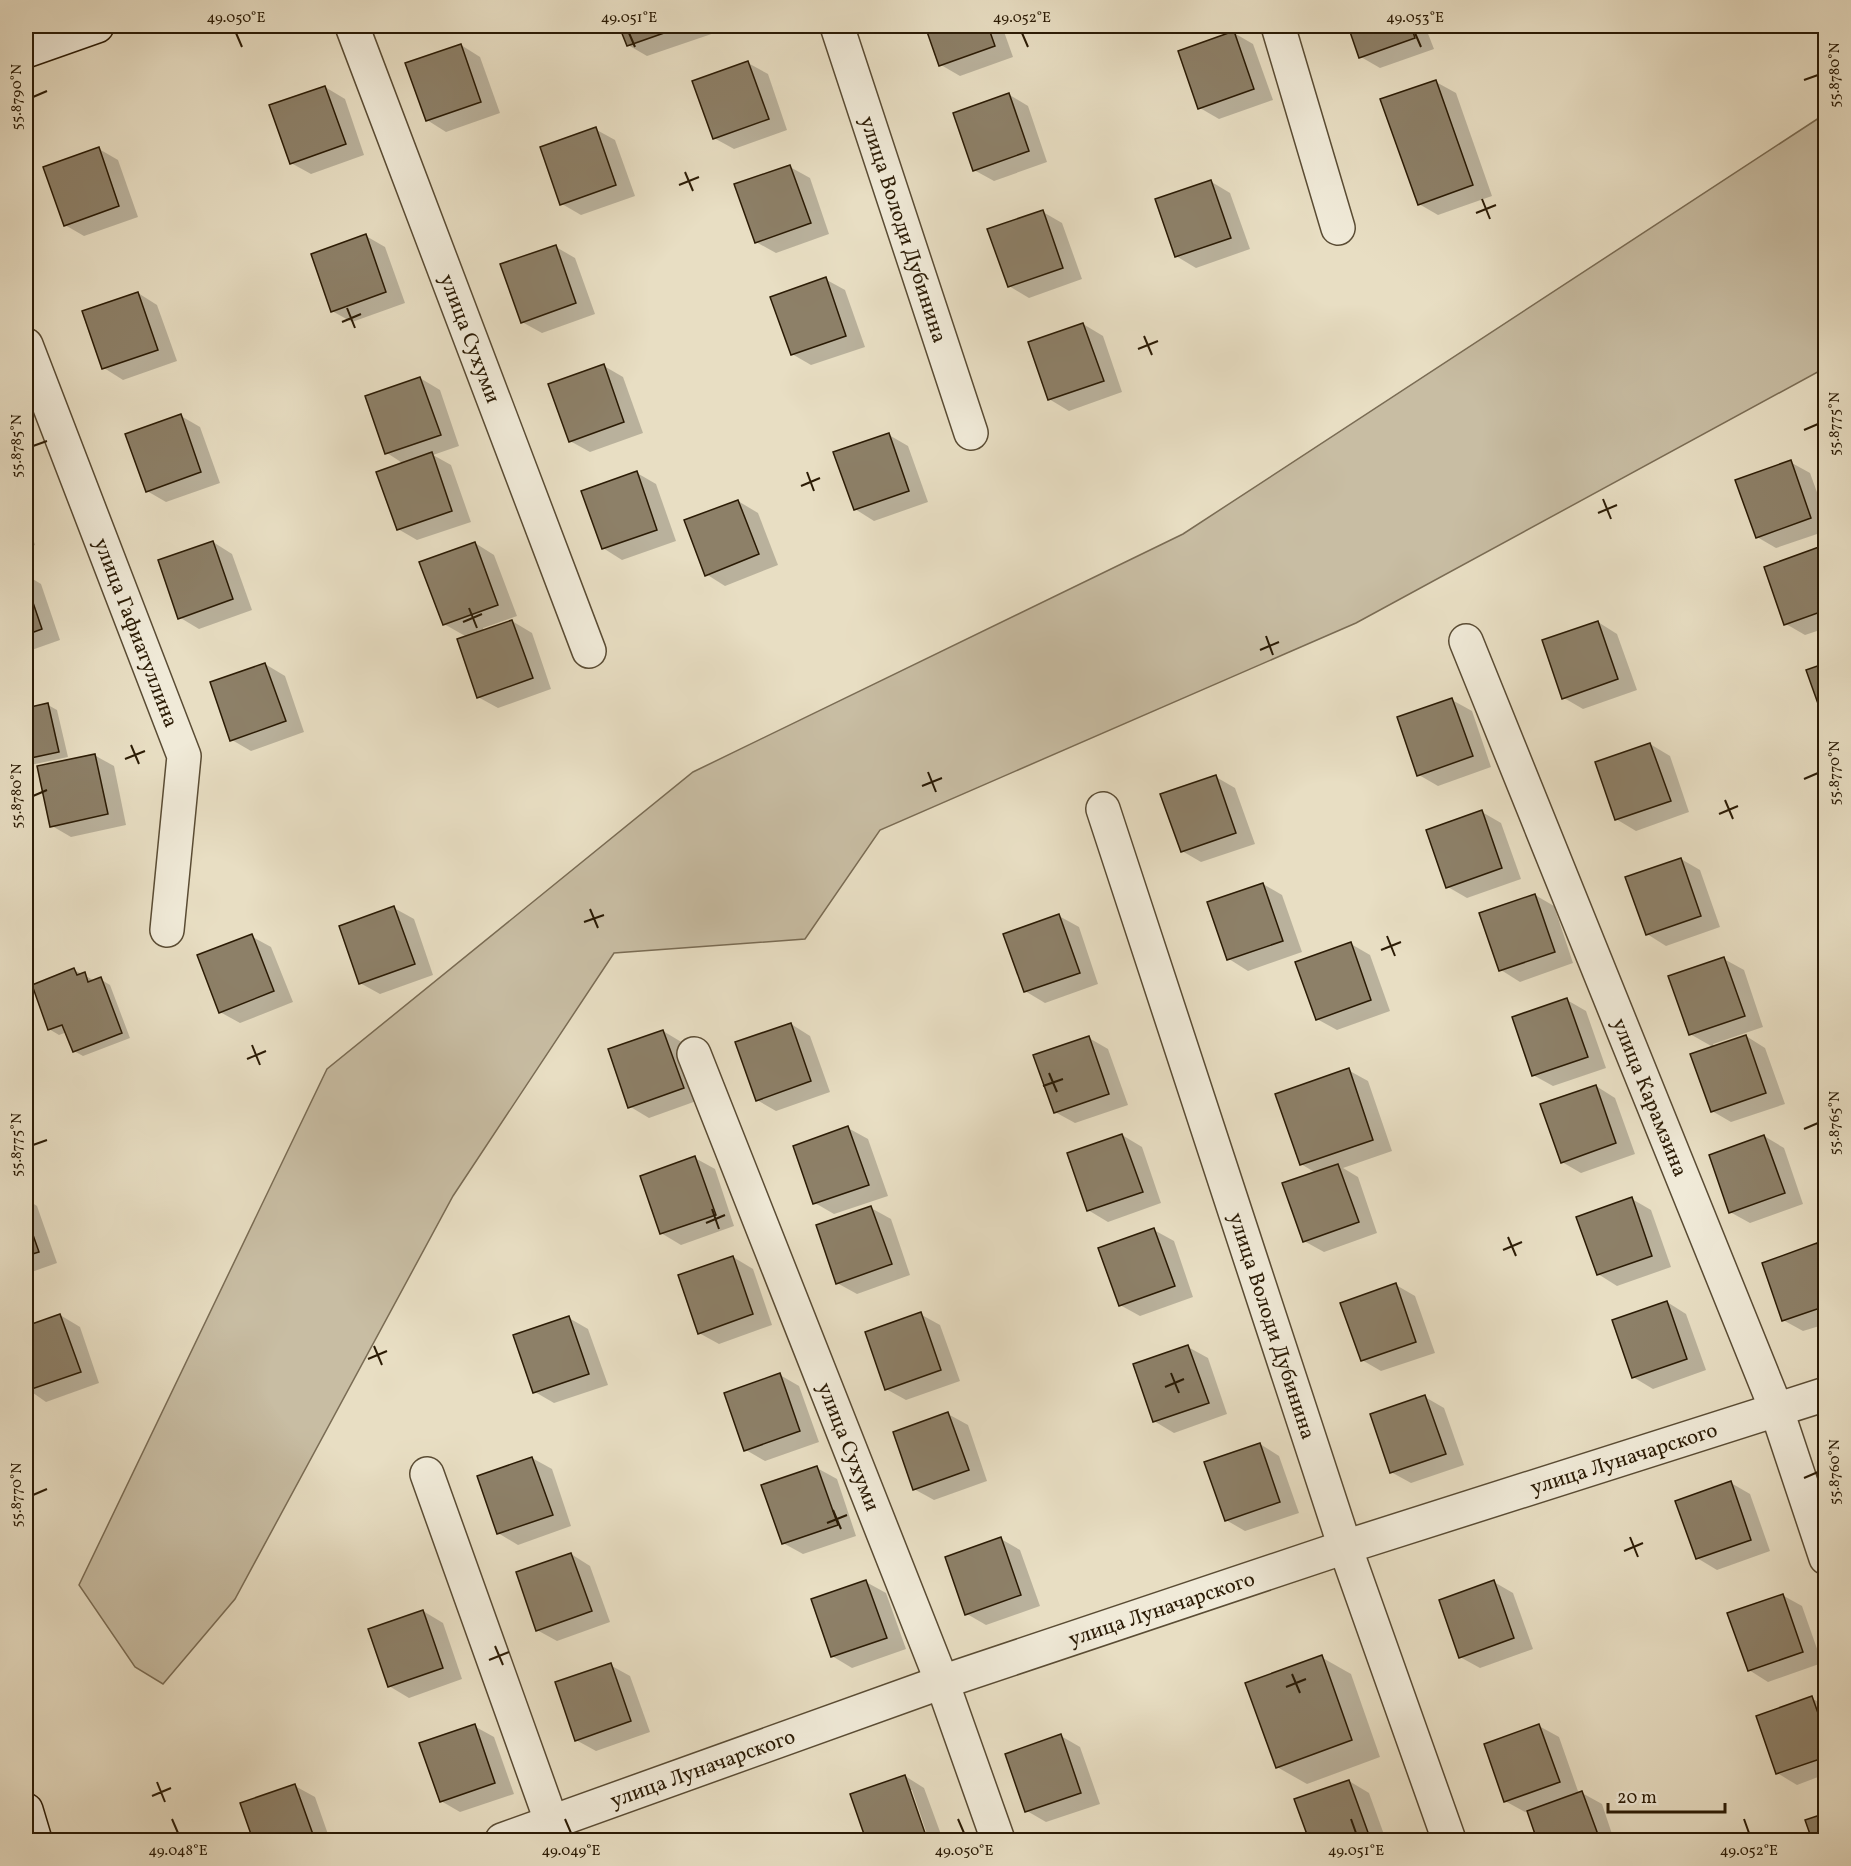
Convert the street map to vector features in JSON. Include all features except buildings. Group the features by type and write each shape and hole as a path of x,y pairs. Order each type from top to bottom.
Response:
{"street":[{"path":"26,51 97,26"},
{"name":"улица Сухуми","path":"352,26 589,651"},
{"name":"улица Володи Дубинина","path":"837,26 971,433"},
{"path":"1278,26 1338,228"},
{"name":"улица Гафиатуллина","path":"26,345 184,756 168,930"},
{"name":"улица Карамзина","path":"1466,641 1777,1411 1826,1558"},
{"name":"улица Володи Дубинина","path":"1102,809 1345,1547 1449,1840"},
{"name":"улица Сухуми","path":"694,1054 942,1682 998,1840"},
{"name":"улица Луначарского","path":"502,1840 555,1832 942,1682 1345,1547 1826,1394"},
{"path":"427,1474 555,1832"},
{"path":"26,1810 35,1840"}],"shaded area":[{"path":"1825,114 1825,368 1356,623 880,830 805,939 614,953 453,1196 235,1599 163,1684 135,1667 79,1585 327,1069 693,772 1183,534"}]}
